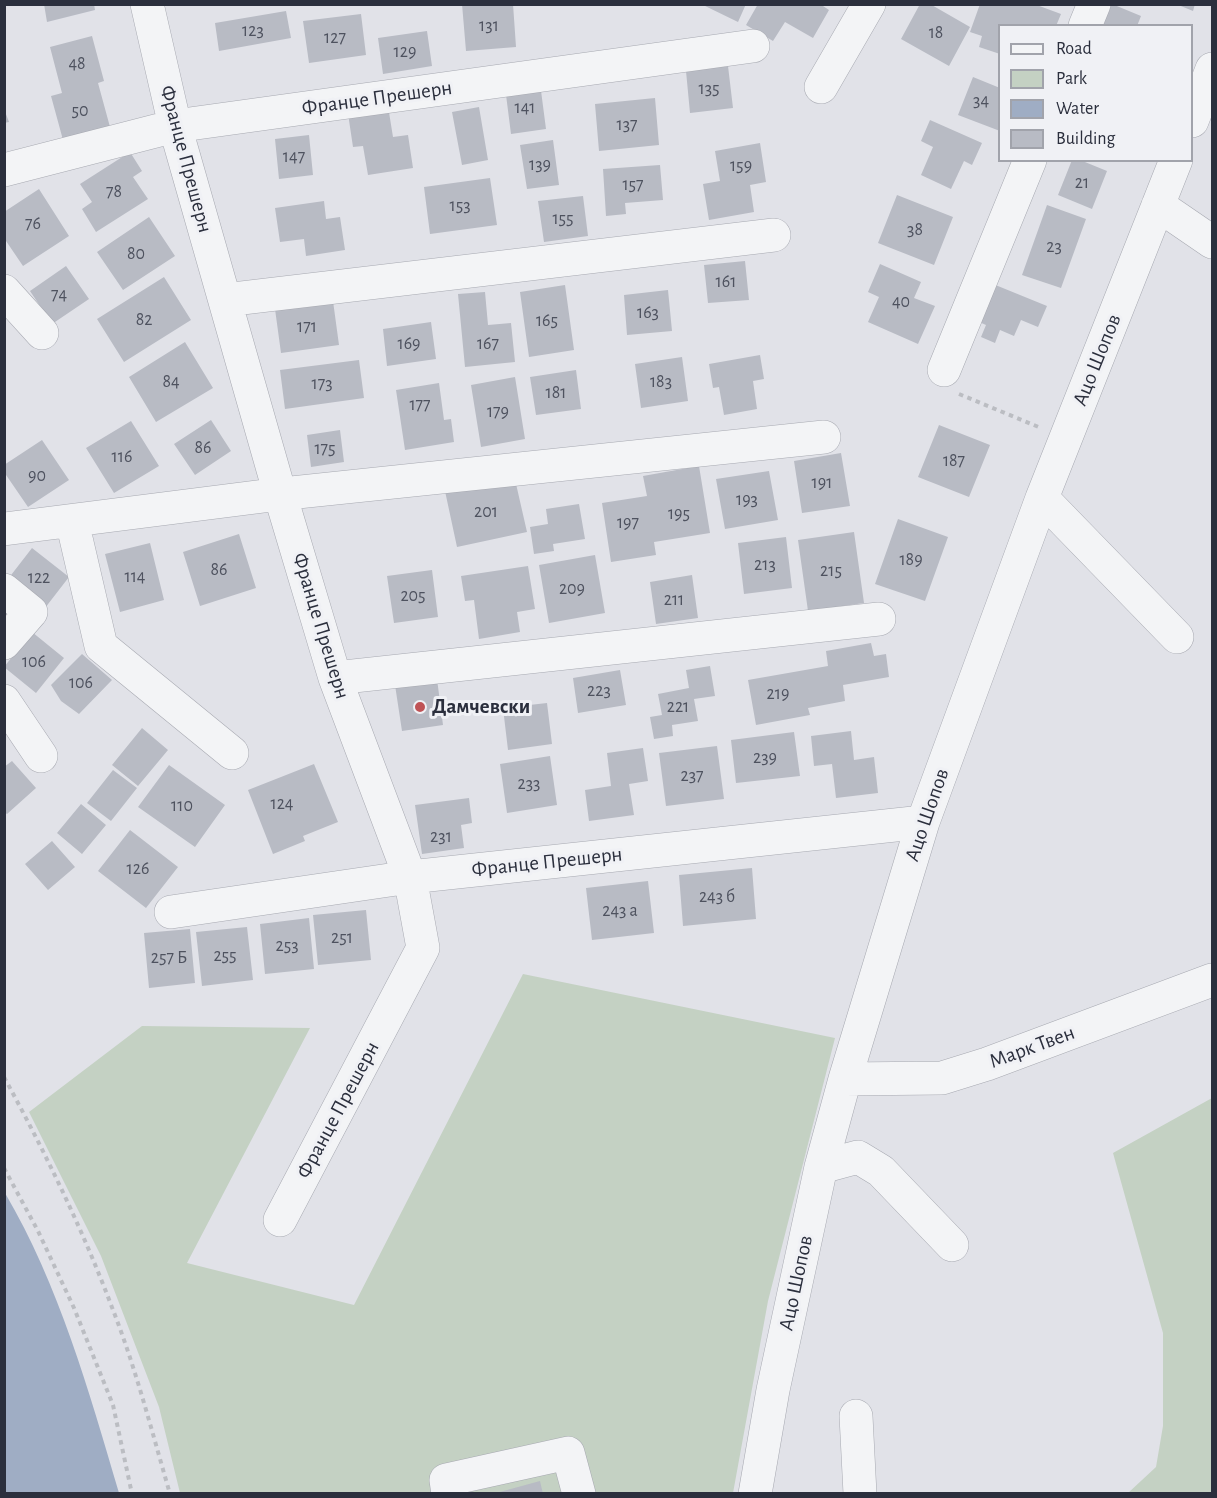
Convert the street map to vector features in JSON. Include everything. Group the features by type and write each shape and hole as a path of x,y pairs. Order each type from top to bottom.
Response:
{"street":[{"name":"Францe Прешерн","path":"147,4 175,126 280,494 335,678 410,877 423,948 280,1220"},
{"path":"820,87 869,4"},
{"path":"1086,24 1094,4"},
{"name":"Франце Прешерн","path":"4,170 175,126 753,46"},
{"path":"944,370 1029,162"},
{"name":"Ацо Шопов","path":"755,1494 773,1390 821,1167 923,822 1042,498 1175,162"},
{"path":"1158,205 1212,242"},
{"path":"225,300 774,235"},
{"path":"4,291 42,333"},
{"path":"4,529 280,494 824,437"},
{"path":"1042,498 1177,637"},
{"path":"72,521 101,646 232,753"},
{"path":"4,590 31,612 4,643"},
{"path":"335,678 879,619"},
{"path":"4,701 41,756"},
{"name":"Франце Прешерн","path":"171,912 410,877 923,822"},
{"name":"Марк Твен","path":"845,1080 942,1078 987,1064 1212,980"},
{"path":"821,1167 858,1157 881,1171 952,1245"},
{"path":"856,1416 860,1494"},
{"path":"448,1494 446,1480 568,1453 579,1494"}],"path":[{"path":"944,370 937,384 1029,423"},
{"path":"4,1077 70,1209 113,1310 170,1494"},
{"path":"4,1168 38,1231 74,1308 113,1405 132,1494"}],"green space":[{"path":"523,974 835,1038 768,1301 733,1493 180,1493 159,1407 101,1256 29,1112 142,1026 310,1028 187,1263 354,1305"},
{"path":"1212,1098 1212,1493 1128,1493 1156,1467 1163,1426 1163,1333 1113,1153"}],"water":[{"path":"5,1193 24,1228 57,1301 84,1378 119,1493 5,1493"}],"building":[{"path":"44,4 94,4 95,10 47,22"},
{"path":"462,4 513,4 516,47 466,51"},
{"path":"701,4 746,4 738,22"},
{"path":"758,4 820,4 829,10 813,38 785,22 773,41 746,25"},
{"path":"920,4 930,4 970,27 949,66 901,39"},
{"path":"980,4 1034,4 1061,14 1057,24 998,24 998,53 979,47 982,36 970,32"},
{"path":"1105,4 1112,4 1141,16 1138,24 1098,24"},
{"path":"1176,4 1195,4 1193,11"},
{"path":"286,11 291,38 219,51 215,23"},
{"path":"361,14 366,55 309,63 303,21"},
{"path":"427,31 432,66 383,74 378,38"},
{"path":"92,36 104,81 98,83 110,127 63,140 51,96 62,93 50,47"},
{"path":"728,66 733,108 690,113 686,71"},
{"path":"973,77 998,87 998,130 958,115"},
{"path":"540,83 546,129 511,134 505,87"},
{"path":"655,98 659,145 599,151 595,104"},
{"path":"387,100 393,137 408,135 413,168 368,175 363,146 353,147 347,107"},
{"path":"479,107 488,160 462,165 452,112"},
{"path":"4,109 9,122 4,123"},
{"path":"930,120 982,143 972,165 964,161 951,189 921,175 933,147 921,141"},
{"path":"309,135 313,175 279,179 275,139"},
{"path":"553,140 559,185 527,189 520,145"},
{"path":"760,143 766,182 750,185 754,212 709,220 703,184 720,181 715,151"},
{"path":"130,152 142,171 133,177 148,199 96,232 82,209 92,202 80,184"},
{"path":"1071,162 1085,162 1107,171 1092,209 1058,195"},
{"path":"660,165 663,200 625,203 626,214 606,216 603,169"},
{"path":"490,178 497,225 430,234 424,187"},
{"path":"39,189 69,236 23,266 4,238 4,212"},
{"path":"897,195 953,217 934,265 878,243"},
{"path":"583,196 588,236 544,242 538,201"},
{"path":"324,201 326,219 340,217 345,250 306,256 304,239 280,242 275,208"},
{"path":"1047,205 1086,219 1061,288 1022,275"},
{"path":"149,217 175,256 123,290 97,252"},
{"path":"745,261 749,300 708,303 704,265"},
{"path":"880,264 921,282 914,298 935,306 918,344 868,322 879,297 868,292"},
{"path":"66,266 89,299 52,324 30,291"},
{"path":"164,277 191,320 124,362 97,319"},
{"path":"993,284 1047,306 1038,327 1021,320 1014,336 1000,330 995,343 981,337 986,325 977,321"},
{"path":"565,285 574,350 529,357 520,292"},
{"path":"668,290 672,331 627,335 624,295"},
{"path":"485,292 488,325 511,323 515,362 465,367 458,294"},
{"path":"333,301 339,345 281,353 275,309"},
{"path":"431,322 436,359 387,366 383,329"},
{"path":"185,342 213,388 156,422 129,377"},
{"path":"760,355 764,379 753,381 757,409 724,415 719,387 713,388 709,364"},
{"path":"682,357 688,401 641,408 635,364"},
{"path":"359,360 364,398 285,409 280,370"},
{"path":"576,370 581,409 536,415 530,377"},
{"path":"515,377 525,439 481,447 471,385"},
{"path":"439,383 444,420 451,419 454,442 405,450 396,390"},
{"path":"211,420 231,451 195,475 174,444"},
{"path":"131,421 159,466 114,493 86,448"},
{"path":"939,425 990,445 969,497 918,477"},
{"path":"340,430 344,462 311,467 307,435"},
{"path":"42,440 69,480 28,507 4,472 4,465"},
{"path":"841,453 850,506 802,513 794,461"},
{"path":"699,466 710,533 654,542 656,555 611,562 602,503 647,496 643,476"},
{"path":"769,471 778,520 725,529 716,479"},
{"path":"514,475 527,532 457,547 445,491"},
{"path":"579,504 585,539 553,544 554,551 534,554 530,527 548,524 546,509"},
{"path":"898,519 948,537 925,601 875,584"},
{"path":"854,532 864,603 808,611 798,540"},
{"path":"239,534 256,588 200,606 183,552"},
{"path":"786,537 792,588 744,594 738,543"},
{"path":"150,543 164,600 120,612 105,554"},
{"path":"32,548 69,577 45,608 8,579"},
{"path":"595,555 605,613 549,623 539,565"},
{"path":"528,566 535,609 517,612 520,632 479,639 474,600 465,601 461,576"},
{"path":"432,570 438,617 394,623 387,576"},
{"path":"692,575 698,618 656,624 650,582"},
{"path":"32,632 64,658 36,693 4,667"},
{"path":"871,643 874,656 886,654 889,677 843,685 845,701 808,708 810,715 756,725 748,680 828,666 826,651"},
{"path":"82,654 112,680 79,714 61,701 51,685"},
{"path":"710,666 715,696 694,699 698,721 672,725 673,736 654,739 650,717 662,715 658,694 689,688 686,670"},
{"path":"620,670 626,705 578,713 573,678"},
{"path":"437,679 443,725 402,731 395,685"},
{"path":"547,703 552,744 508,750 503,708"},
{"path":"142,728 168,750 138,786 112,765"},
{"path":"851,731 854,760 874,757 878,793 836,798 832,764 814,766 811,736"},
{"path":"794,732 800,776 736,783 731,740"},
{"path":"717,746 724,799 666,806 659,753"},
{"path":"643,748 648,781 629,784 634,815 589,821 585,790 611,786 607,753"},
{"path":"550,756 557,805 507,813 500,764"},
{"path":"12,761 36,788 7,814 4,812 4,767"},
{"path":"314,764 338,822 303,836 305,841 273,854 248,790"},
{"path":"169,765 225,805 195,847 138,807"},
{"path":"113,770 137,788 111,821 87,803"},
{"path":"469,798 472,823 461,825 464,848 422,854 415,805"},
{"path":"81,804 106,825 82,854 57,833"},
{"path":"130,830 178,867 146,908 98,871"},
{"path":"52,841 75,867 48,890 25,864"},
{"path":"752,868 756,919 683,926 679,875"},
{"path":"648,881 654,933 592,940 586,888"},
{"path":"366,910 371,960 318,965 313,915"},
{"path":"309,918 314,969 265,974 260,924"},
{"path":"247,927 253,980 202,986 196,932"},
{"path":"190,929 195,983 149,988 144,933"},
{"path":"540,1481 543,1494 496,1494 496,1493"}],"place":[{"name":"Дамчевски","path":"420,707"}]}
